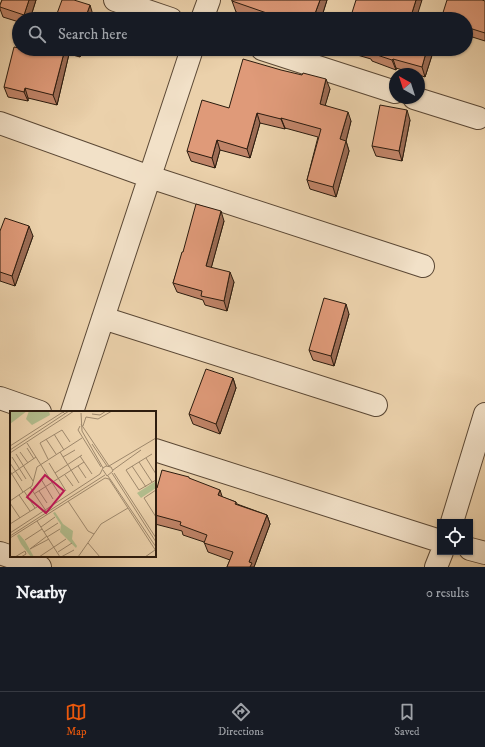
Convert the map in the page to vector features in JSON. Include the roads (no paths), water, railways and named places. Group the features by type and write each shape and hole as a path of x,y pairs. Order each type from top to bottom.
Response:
{"street":[{"path":"115,0 150,12"},
{"path":"205,12 209,0"},
{"path":"72,411 190,56"},
{"path":"284,56 389,90"},
{"path":"425,101 478,118"},
{"path":"0,123 150,177 422,266"},
{"path":"103,318 376,405"},
{"path":"0,398 37,411"},
{"path":"453,519 485,414"},
{"path":"156,450 437,540"},
{"path":"473,550 485,554"},
{"path":"0,553 10,556"},
{"path":"436,567 441,555"},
{"path":"11,557 40,567"}]}
